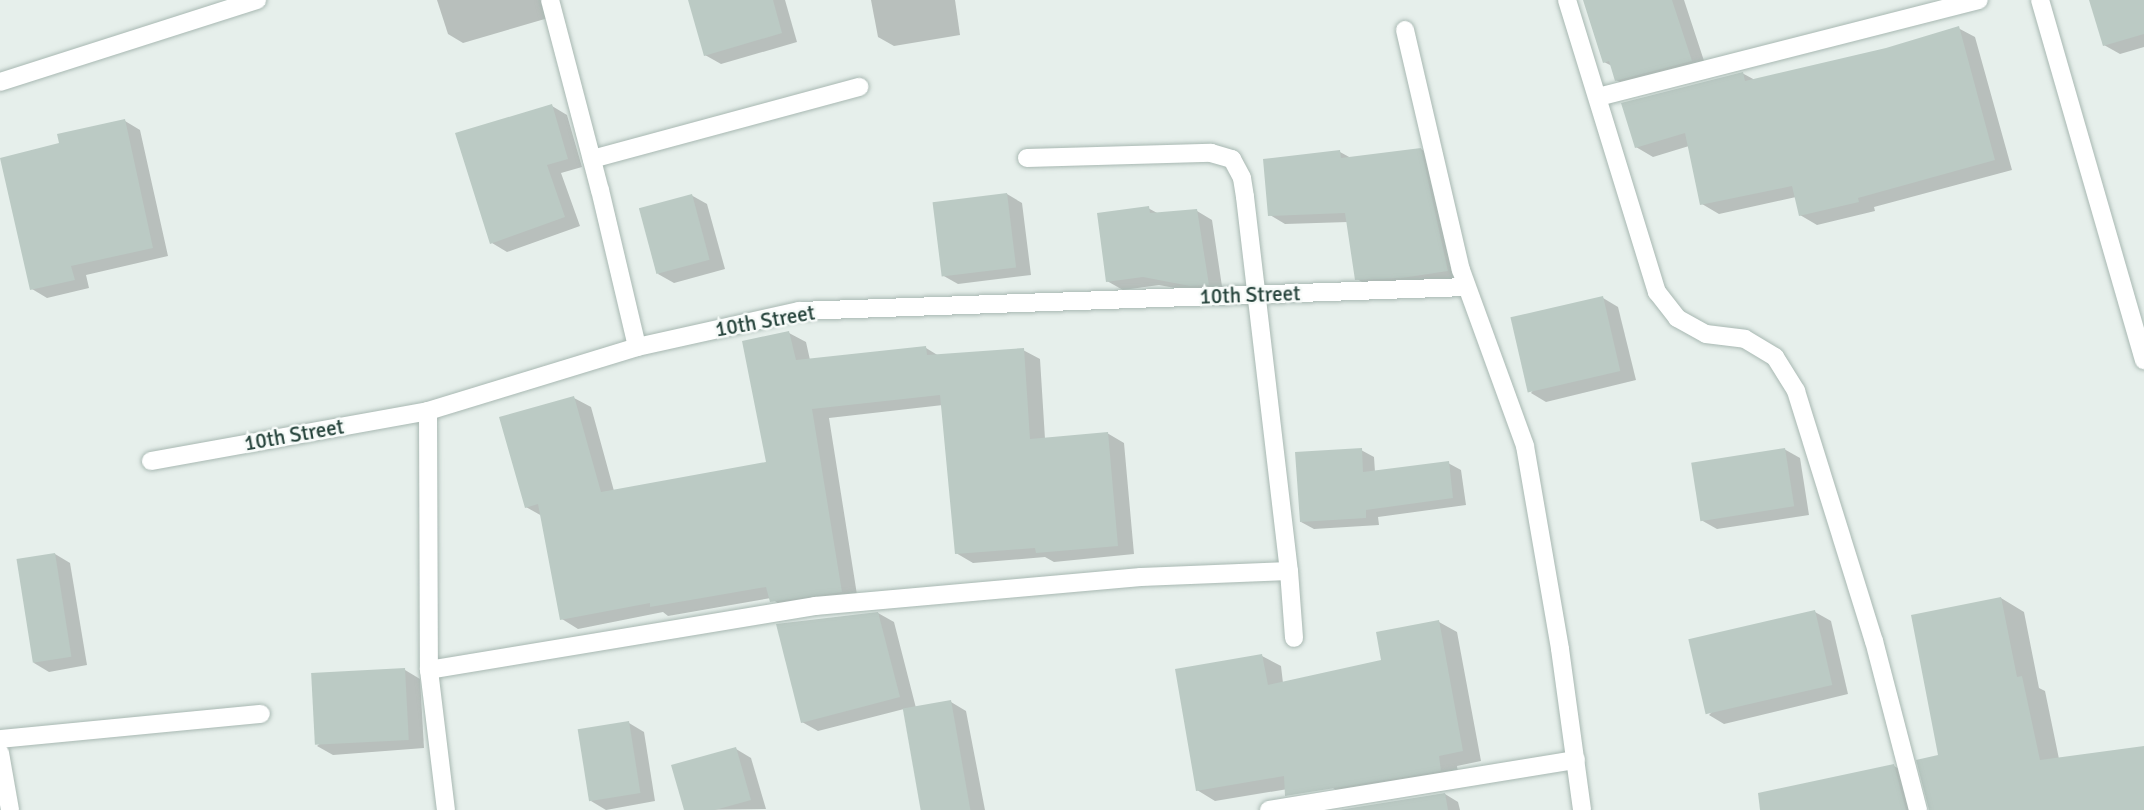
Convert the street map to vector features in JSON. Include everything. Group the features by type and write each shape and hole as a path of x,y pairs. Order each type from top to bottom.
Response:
{"street":[{"path":"0,82 257,0"},
{"path":"550,0 592,159 637,347"},
{"path":"1567,0 1657,292 1677,318 1696,329 1706,334 1745,339 1775,357 1796,391 1874,641 1918,810"},
{"path":"1598,98 1979,0"},
{"path":"2040,0 2144,360"},
{"path":"1405,30 1461,270 1525,446 1560,649 1582,810"},
{"path":"592,159 859,87"},
{"path":"1027,158 1211,153 1232,159 1242,178 1294,638"},
{"name":"10th Street","path":"151,461 428,411 637,347 799,311 1467,287"},
{"path":"428,411 429,670 446,810"},
{"path":"429,670 815,606 1141,577 1288,571"},
{"path":"0,739 261,714"},
{"path":"0,753 10,810"},
{"path":"1269,810 1302,807 1576,760"}],"building":[{"path":"688,0 773,0 782,33 704,56"},
{"path":"1583,0 1672,0 1692,61 1615,81 1609,61 1603,63"},
{"path":"2089,0 2144,0 2144,34 2103,46"},
{"path":"1959,26 1995,160 1858,198 1859,202 1799,216 1792,186 1700,205 1685,133 1635,148 1621,103 1743,72 1745,81 1886,48"},
{"path":"552,104 568,159 547,165 565,217 490,244 455,133"},
{"path":"125,119 153,248 71,266 75,280 30,290 0,158 59,143 57,134"},
{"path":"1421,148 1448,271 1402,278 1355,280 1345,213 1268,216 1263,159 1340,150 1341,158"},
{"path":"1007,193 1016,267 942,277 933,202"},
{"path":"692,194 710,260 656,274 639,208"},
{"path":"1149,206 1150,213 1197,209 1209,285 1190,286 1143,277 1106,282 1097,213"},
{"path":"1603,296 1620,371 1528,392 1510,317"},
{"path":"789,331 796,360 926,346 927,355 1024,348 1030,439 1108,432 1118,546 1036,553 1035,548 955,554 940,395 812,409 842,592 770,602 766,587 650,607 650,603 560,620 538,504 525,508 499,417 574,396 601,492 766,462 742,341"},
{"path":"1362,448 1363,472 1449,461 1453,498 1366,510 1366,518 1300,522 1295,452"},
{"path":"1785,448 1794,506 1700,521 1691,463"},
{"path":"55,553 71,657 33,663 16,559"},
{"path":"2001,597 2017,677 2022,676 2040,760 2144,746 2144,810 1929,810 1916,760 1938,755 1911,615"},
{"path":"1815,610 1832,685 1706,714 1688,639"},
{"path":"878,612 900,697 801,723 776,624"},
{"path":"1439,620 1463,751 1439,756 1441,771 1285,796 1284,776 1196,791 1175,669 1262,654 1268,685 1381,660 1376,632"},
{"path":"405,668 409,740 315,745 311,673"},
{"path":"951,700 970,810 921,810 903,709"},
{"path":"629,721 640,793 589,801 578,729"},
{"path":"736,747 751,800 715,810 684,810 671,765"},
{"path":"1894,764 1906,810 1760,810 1758,793"},
{"path":"1445,793 1448,810 1339,810"}]}
